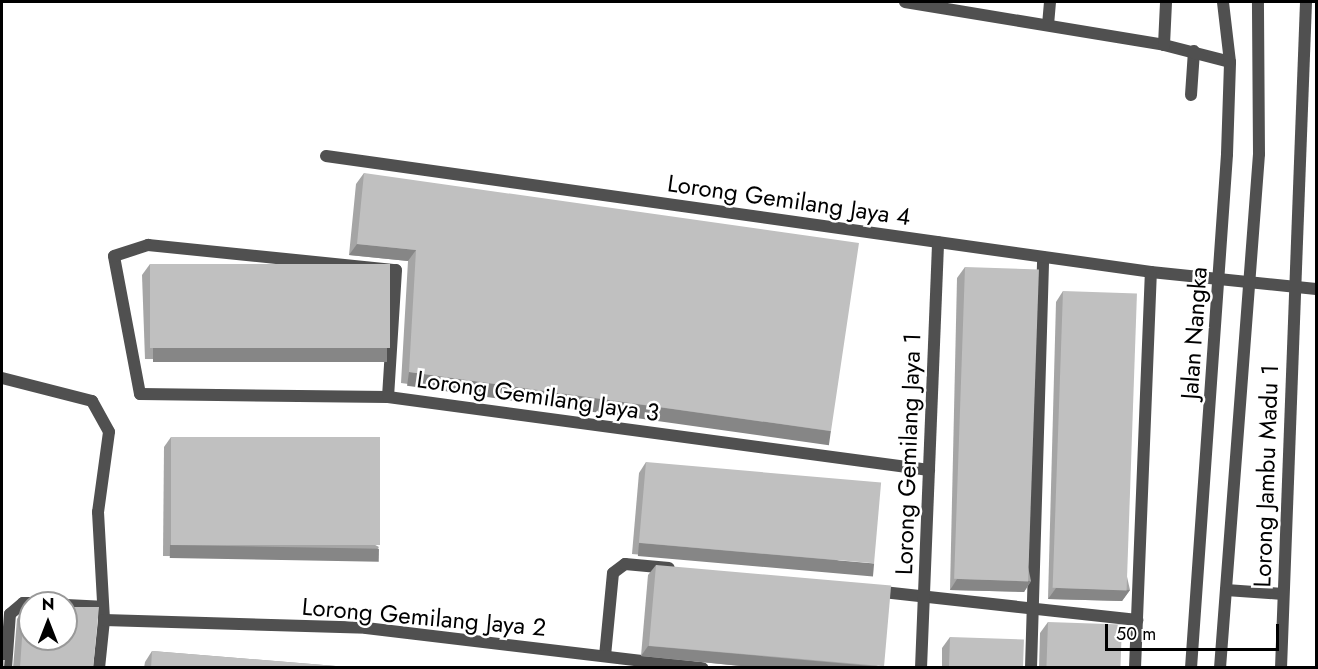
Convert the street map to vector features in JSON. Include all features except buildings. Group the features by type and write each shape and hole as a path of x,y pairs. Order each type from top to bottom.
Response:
{"street":[{"path":"905,2 951,5 1194,51 1230,62"},
{"path":"1048,25 1050,2"},
{"path":"1164,45 1166,2"},
{"name":"Jalan Nangka","path":"1191,668 1219,279 1230,62 1223,2"},
{"name":"Jalan Nangka","path":"1220,668 1247,282 1259,154 1258,2"},
{"name":"Lorong Jambu Madu 1","path":"1281,668 1293,286 1306,2"},
{"path":"1191,95 1194,51"},
{"name":"Lorong Gemilang Jaya 4","path":"326,156 1151,272 1317,289"},
{"name":"Lorong Gemilang Jaya 1","path":"921,668 938,242"},
{"name":"Lorong Gemilang Jaya 3","path":"388,397 396,270 148,245 114,256 140,393 388,397 928,470"},
{"path":"1031,668 1043,257"},
{"name":"Jalan Nangka","path":"1135,668 1151,272"},
{"path":"2,378 92,401 104,418 110,432 98,512 101,607 104,620 99,668"},
{"path":"605,656 613,573 625,564 682,570"},
{"path":"855,589 1137,620"},
{"path":"1226,590 1283,594"},
{"path":"78,606 101,607"},
{"path":"6,668 10,614 18,607"},
{"name":"Lorong Gemilang Jaya 2","path":"104,620 366,628 703,668"}]}
